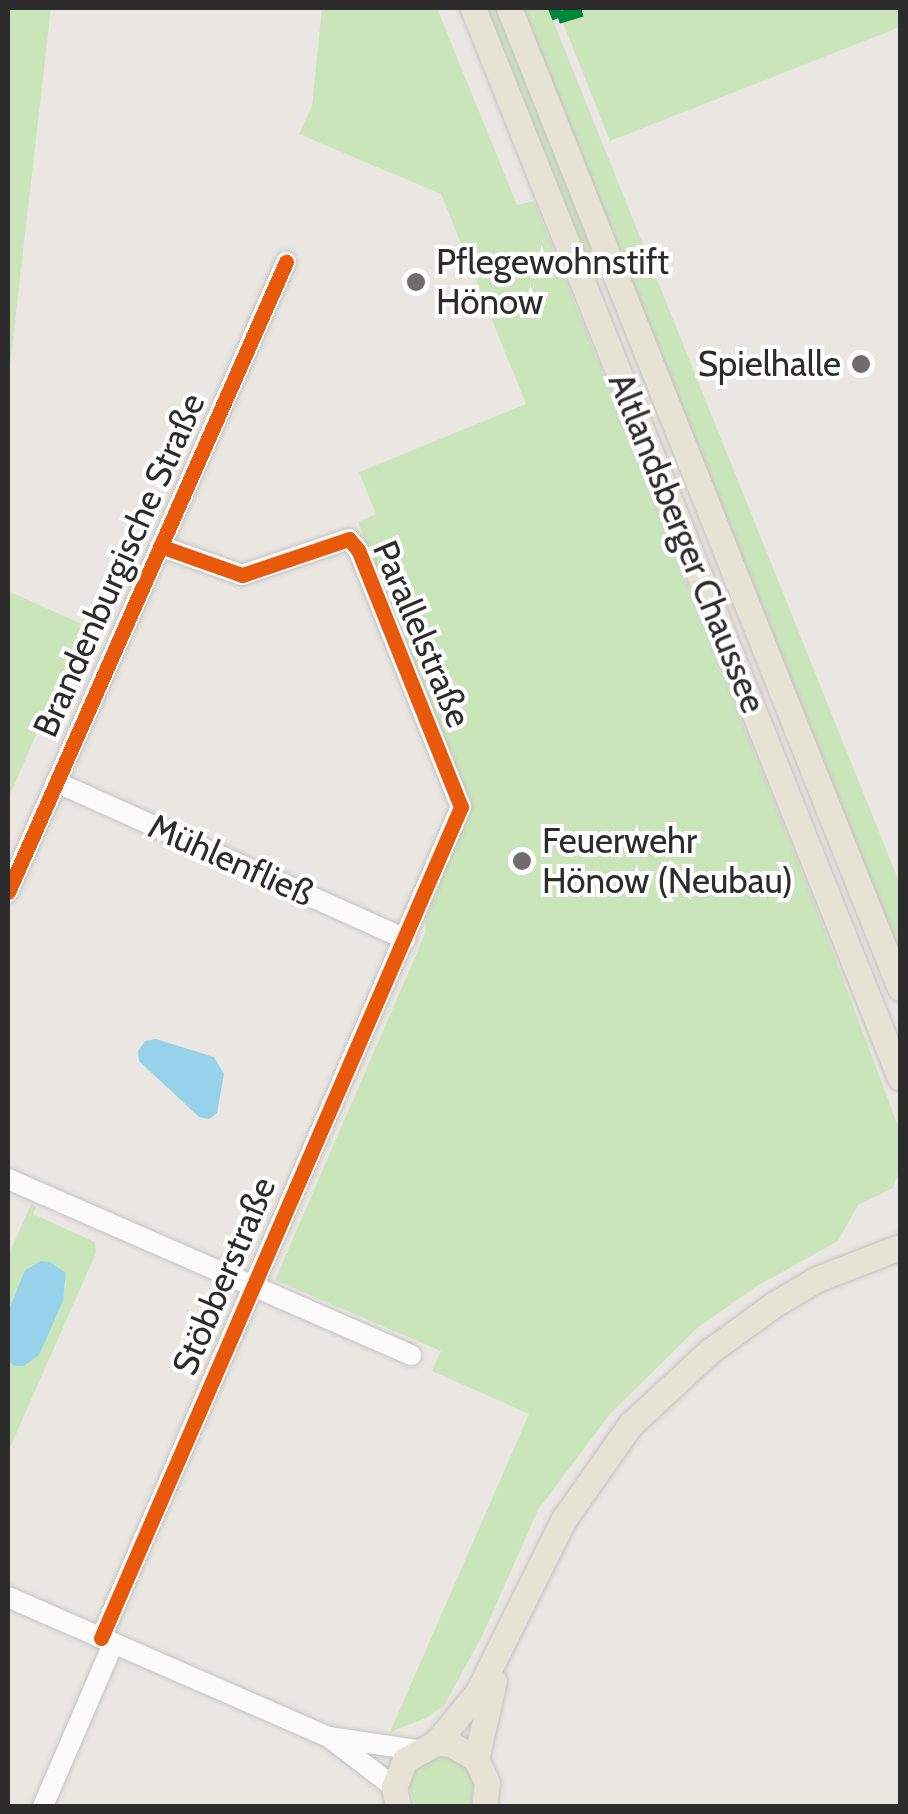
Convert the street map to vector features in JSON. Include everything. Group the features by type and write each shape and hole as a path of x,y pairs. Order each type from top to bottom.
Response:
{"main road":[{"name":"Altlandsberger Chaussee","path":"473,8 900,1078"},
{"name":"Altlandsberger Chaussee","path":"509,8 900,988"},
{"path":"396,1797 397,1772 478,1692 571,1508 612,1447 650,1405 710,1351 774,1305 818,1279 900,1247"},
{"path":"476,1758 506,1640"},
{"path":"426,1746 451,1744 476,1758 487,1783 484,1806"}],"street":[{"name":"Brandenburgische Straße","path":"8,892 286,262"},
{"name":"Parallelstraße","path":"160,546 242,575 336,540 349,538 358,550 461,807 405,938"},
{"name":"Mühlenfließ","path":"56,782 405,938"},
{"name":"Stöbberstraße","path":"42,1806 250,1289 405,938"},
{"path":"8,1179 250,1289 412,1356"},
{"path":"8,1597 329,1737 426,1746"},
{"path":"329,1737 396,1797"}],"green space":[{"path":"8,8 51,8 8,383"},
{"path":"322,8 437,8 517,205 534,201 814,902 900,1131 900,1168 893,1188 858,1205 838,1241 757,1286 697,1328 610,1414 538,1510 483,1634 444,1706 426,1718 390,1732 529,1414 432,1371 441,1351 275,1280 425,934 426,917 470,811 358,522 376,514 359,472 526,404 441,194 299,134 312,106"},
{"path":"483,8 497,8 602,264 588,270"},
{"path":"520,8 548,8 900,884 900,954"},
{"path":"557,8 900,8 900,27 610,141"},
{"path":"8,591 84,625 8,799"},
{"path":"31,1204 36,1207 33,1214 95,1242 96,1253 8,1452 8,1362 15,1366 59,1311 67,1281 31,1265 8,1312 8,1256"},
{"path":"446,1753 474,1772 471,1805 416,1806 409,1787 415,1766 424,1758"}],"water":[{"path":"156,1039 214,1057 224,1074 217,1113 209,1119 199,1117 139,1061 138,1051 145,1041"},
{"path":"41,1261 66,1273 63,1301 39,1355 24,1366 15,1366 8,1362 8,1312 25,1270"}],"marked path":[{"path":"554,8 558,18 590,8"}],"cycle path":[{"path":"8,892 286,262"},
{"path":"101,1638 461,807 358,550 349,539 242,575 160,546"}],"place":[{"name":"Pflegewohnstift Hönow","path":"416,282"},
{"name":"Spielhalle","path":"861,364"},
{"name":"Feuerwehr Hönow (Neubau)","path":"522,861"}]}
